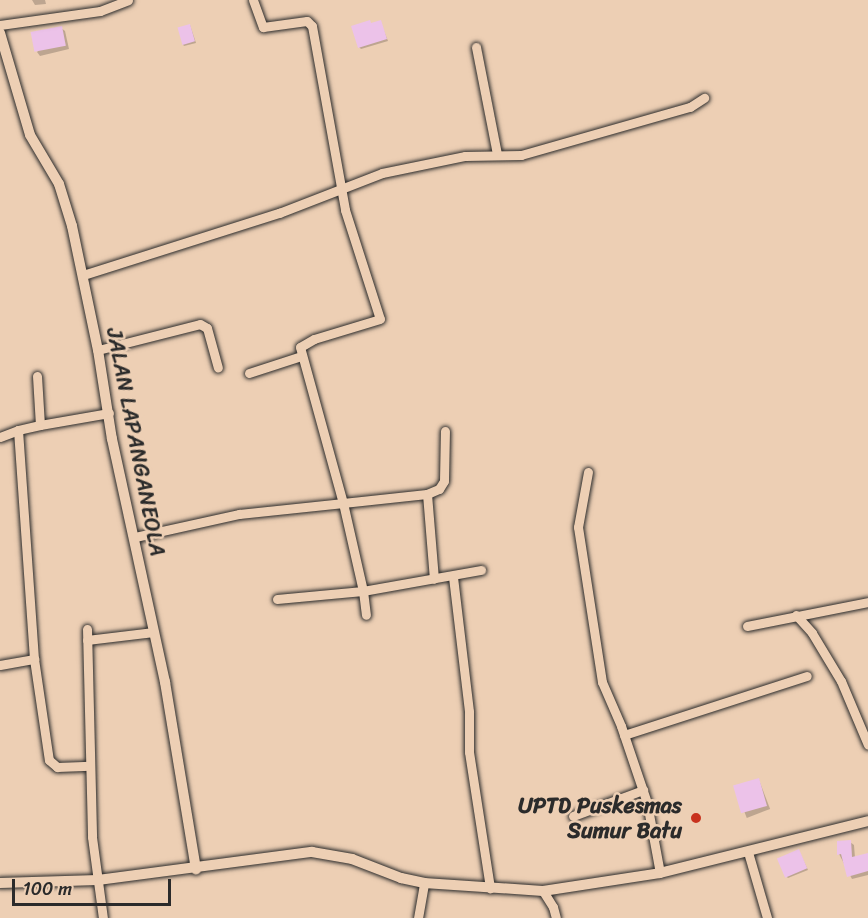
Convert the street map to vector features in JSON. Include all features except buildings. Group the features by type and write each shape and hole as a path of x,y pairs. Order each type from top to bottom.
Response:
{"street":[{"path":"0,25 100,11 128,0"},
{"path":"253,0 263,27 307,21 312,26 332,148 353,241 380,320 303,343 300,347 329,444 363,591 366,615"},
{"name":"JALAN LAPANGANEOLA","path":"0,33 30,135 54,175 68,209 98,350 112,439 165,682 196,869"},
{"path":"476,47 497,154"},
{"path":"83,276 279,213 382,173 459,157 521,154 690,107 704,98"},
{"path":"98,350 200,324 207,328 218,368"},
{"path":"249,373 301,356"},
{"path":"37,376 40,425"},
{"path":"0,437 40,425 109,413"},
{"path":"18,430 34,659 51,764 57,767 90,766"},
{"path":"135,537 238,514 427,494 443,485 445,431"},
{"path":"588,472 578,527 602,682 643,790 654,833 660,873"},
{"path":"427,494 434,579"},
{"path":"277,599 363,591 453,577 481,570"},
{"path":"453,577 469,712 469,752 490,888"},
{"path":"747,626 868,602"},
{"path":"796,615 816,639 841,681 868,745"},
{"path":"87,629 92,837 103,918"},
{"path":"87,640 154,632"},
{"path":"0,666 34,659"},
{"path":"624,735 807,676"},
{"path":"573,816 643,790"},
{"path":"0,884 98,880 196,869 312,852 352,859 401,878 424,883 543,891 660,873 868,821"},
{"path":"747,852 767,918"},
{"path":"418,918 424,883"},
{"path":"543,891 554,907 556,918"}],"place":[{"name":"UPTD Puskesmas Sumur Batu","path":"696,818"}]}
